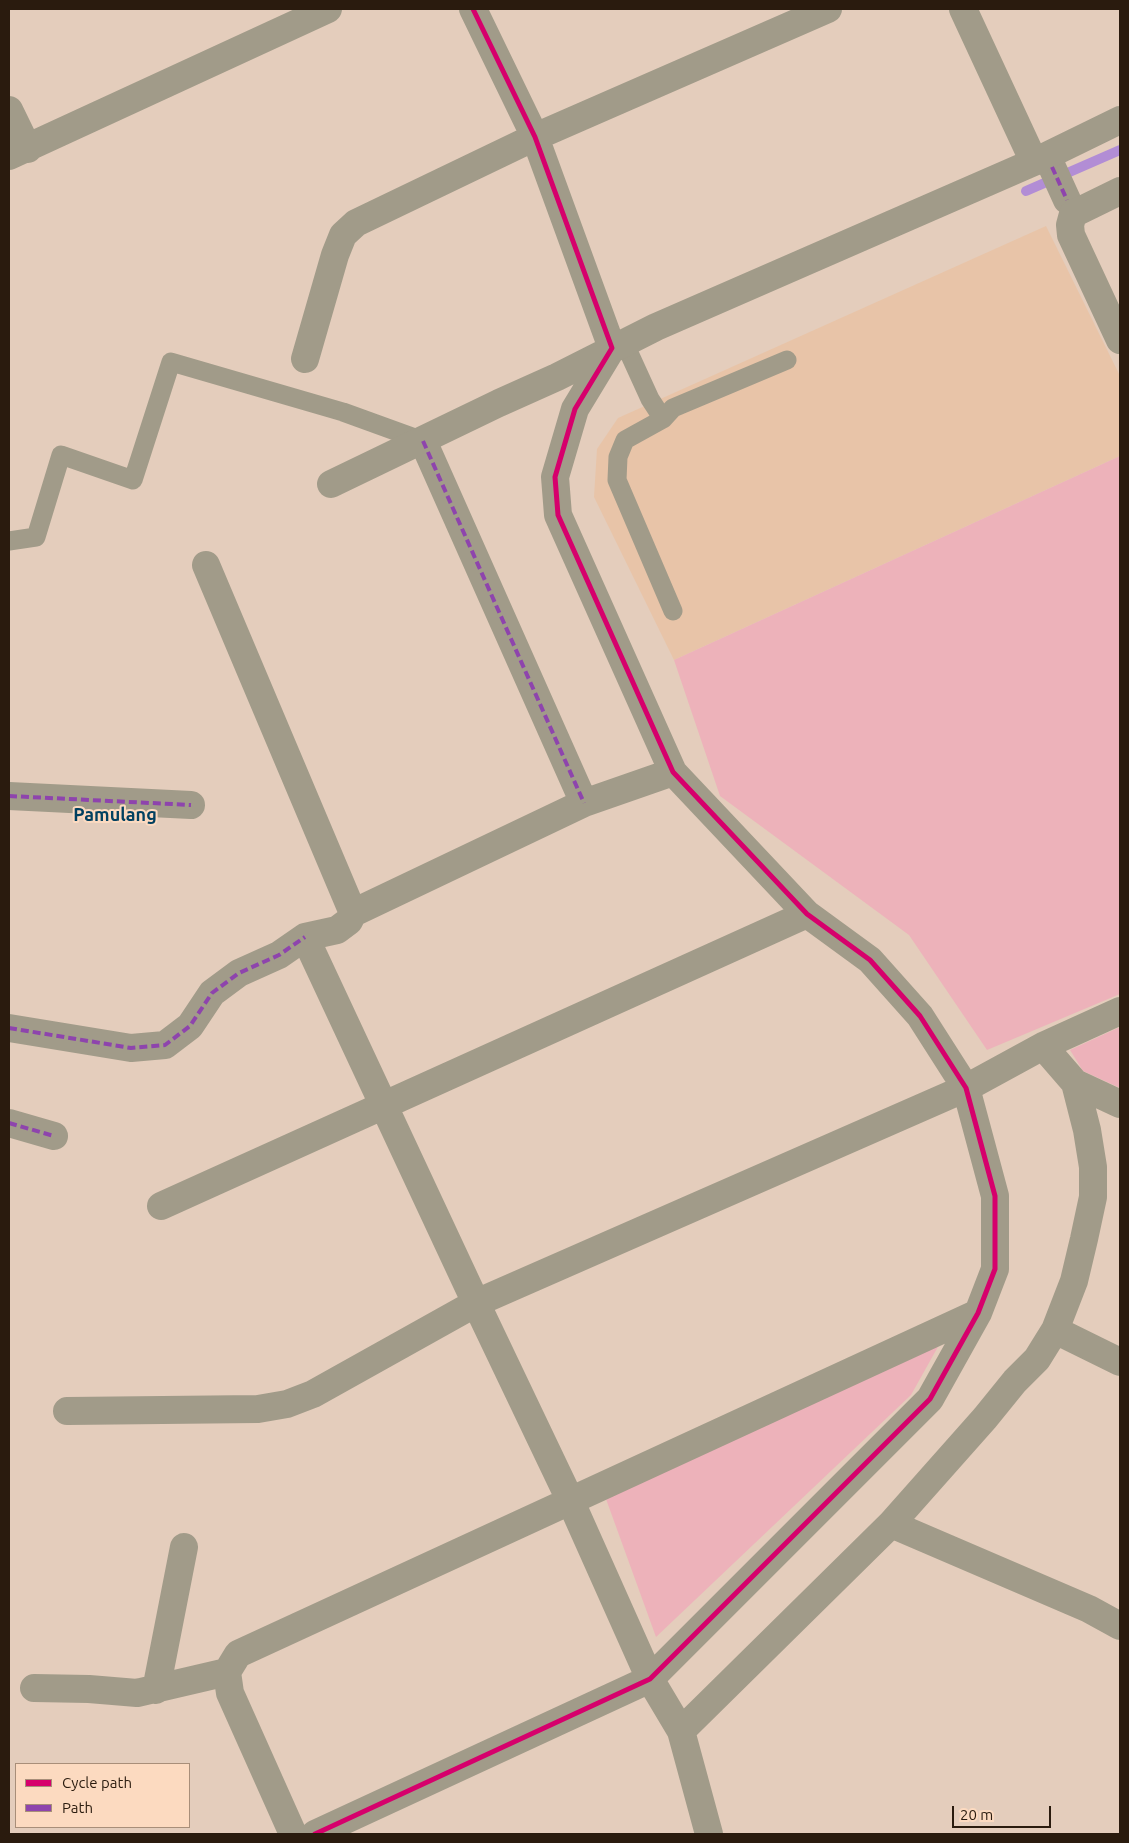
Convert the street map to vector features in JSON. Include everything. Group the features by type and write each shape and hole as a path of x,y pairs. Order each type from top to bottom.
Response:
{"street":[{"path":"9,110 18,153 328,9"},
{"path":"473,9 535,137 623,352"},
{"path":"305,359 335,255 343,235 356,223 535,137 828,9"},
{"path":"963,9 1043,165 1067,200"},
{"path":"331,484 557,377 623,352 1043,165 1120,120"},
{"path":"1120,191 1074,214 1070,225 1071,235 1120,340"},
{"path":"315,1834 650,1679 930,1399 978,1314 995,1269 995,1196 966,1088 920,1016 870,960 807,914 673,772 558,515 555,477 574,409 623,352"},
{"path":"423,441 584,803"},
{"path":"206,565 353,912"},
{"path":"9,1028 131,1048 165,1045 190,1026 212,993 239,973 279,955 305,937 337,930 349,921 353,912 584,803 673,772"},
{"path":"9,796 191,806"},
{"path":"161,1206 807,914"},
{"path":"305,937 571,1502 650,1679 680,1731 709,1834"},
{"path":"67,1411 258,1408 287,1404 313,1394 476,1302 966,1088 1043,1046 1120,1011"},
{"path":"1043,1046 1075,1083 1120,1104"},
{"path":"680,1731 892,1524 986,1418 1015,1381 1037,1359 1055,1330 1074,1281 1093,1197 1093,1167 1087,1130 1075,1083"},
{"path":"9,1123 54,1136"},
{"path":"293,1834 230,1693 227,1672 238,1654 978,1314"},
{"path":"1055,1330 1120,1362"},
{"path":"892,1524 1089,1609 1120,1626"},
{"path":"156,1690 184,1547"},
{"path":"34,1688 89,1689 137,1693 227,1672"}],"lane":[{"path":"623,352 663,419"},
{"path":"673,611 617,480 618,457 625,440 663,419 673,408 786,360"},
{"path":"9,541 36,537 61,455 133,480 171,362 343,412 423,441"}],"shaded area":[{"path":"1046,226 1120,376 1120,456 674,660 594,497 597,449 618,418"},
{"path":"1120,456 1120,994 987,1050 909,935 720,796 674,660"},
{"path":"1120,1027 1120,1088 1083,1071 1070,1050"},
{"path":"944,1336 911,1395 656,1637 606,1499"}],"waterway":[{"path":"1026,191 1120,150"}],"marked path":[{"path":"1052,167 1067,200"},
{"path":"423,441 584,803"},
{"path":"9,796 191,805"},
{"path":"9,1028 131,1048 165,1045 190,1026 212,993 239,973 279,955 305,937"},
{"path":"9,1123 54,1136"}],"cycle path":[{"path":"315,1834 650,1679 930,1399 978,1313 995,1269 995,1196 966,1088 920,1016 870,960 807,914 673,772 558,515 555,477 575,409 612,348 535,137 473,9"}],"district":[{"name":"Pamulang","path":"115,815"}]}
